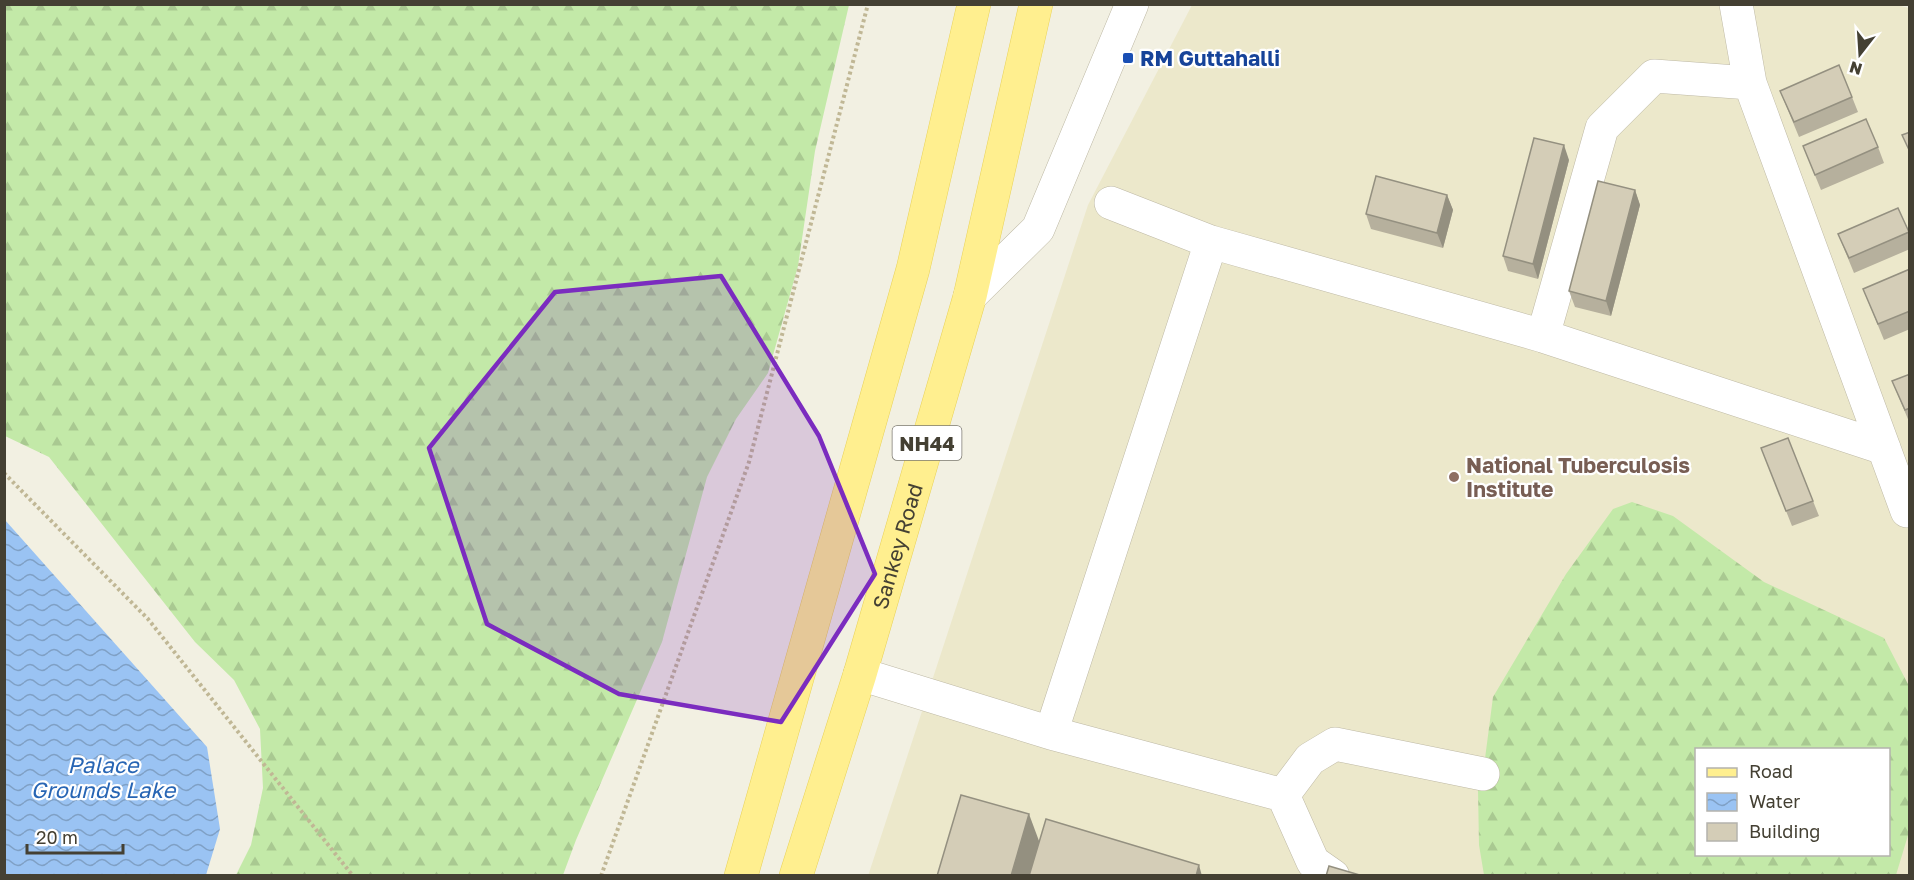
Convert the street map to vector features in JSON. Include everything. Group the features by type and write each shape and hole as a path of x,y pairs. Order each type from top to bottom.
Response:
{"main road":[{"name":"NH44","path":"741,876 913,269 974,4"},
{"name":"Sankey Road","path":"796,876 860,674 970,296 1036,4"}],"street":[{"path":"970,296 1038,229 1132,4"},
{"path":"1736,4 1750,83 1906,511"},
{"path":"1543,336 1602,128 1654,76 1750,83"},
{"path":"1111,203 1211,242 1543,336 1884,448"},
{"path":"1051,733 1211,242"},
{"path":"860,674 1051,733 1283,795"},
{"path":"1283,795 1311,759 1335,744 1483,774"},
{"path":"1283,795 1313,862 1333,876"}],"path":[{"path":"601,876 749,462 868,4"},
{"path":"4,473 148,619 353,876"}],"highlighted area":[{"path":"721,276 819,436 875,574 781,722 619,694 487,624 429,448 555,292"}],"shaded area":[{"name":"National Tuberculosis Institute","path":"1893,4 1909,8 1909,875 868,876 1088,205 1192,5"}],"green space":[{"path":"4,5 849,5 815,151 798,266 768,373 736,419 707,477 662,642 563,875 236,875 251,845 263,788 260,729 234,680 195,642 49,457 5,436"},
{"path":"1632,502 1673,516 1764,582 1884,638 1909,686 1909,832 1896,875 1484,875 1479,845 1478,790 1483,774 1493,697 1566,574 1613,509"}],"water":[{"name":"Palace Grounds Lake","path":"5,520 207,747 220,829 206,875 5,875"}],"building":[{"path":"1839,65 1852,97 1794,122 1780,91"},
{"path":"1866,119 1878,147 1815,175 1803,146"},
{"path":"1910,132 1910,152 1902,135"},
{"path":"1534,138 1564,145 1533,264 1503,256"},
{"path":"1376,176 1447,195 1437,233 1366,214"},
{"path":"1598,181 1635,190 1606,301 1569,291"},
{"path":"1898,208 1909,232 1849,258 1838,234"},
{"path":"1910,269 1910,311 1878,324 1863,289"},
{"path":"1910,374 1910,408 1905,410 1892,381"},
{"path":"1788,438 1813,501 1786,511 1761,448"},
{"path":"961,795 1029,814 1011,876 937,876"},
{"path":"1046,819 1199,865 1196,876 1029,876"},
{"path":"1329,866 1363,876 1326,876"}],"place":[{"name":"RM Guttahalli","path":"1128,58"},
{"name":"National Tuberculosis Institute","path":"1454,477"}]}
